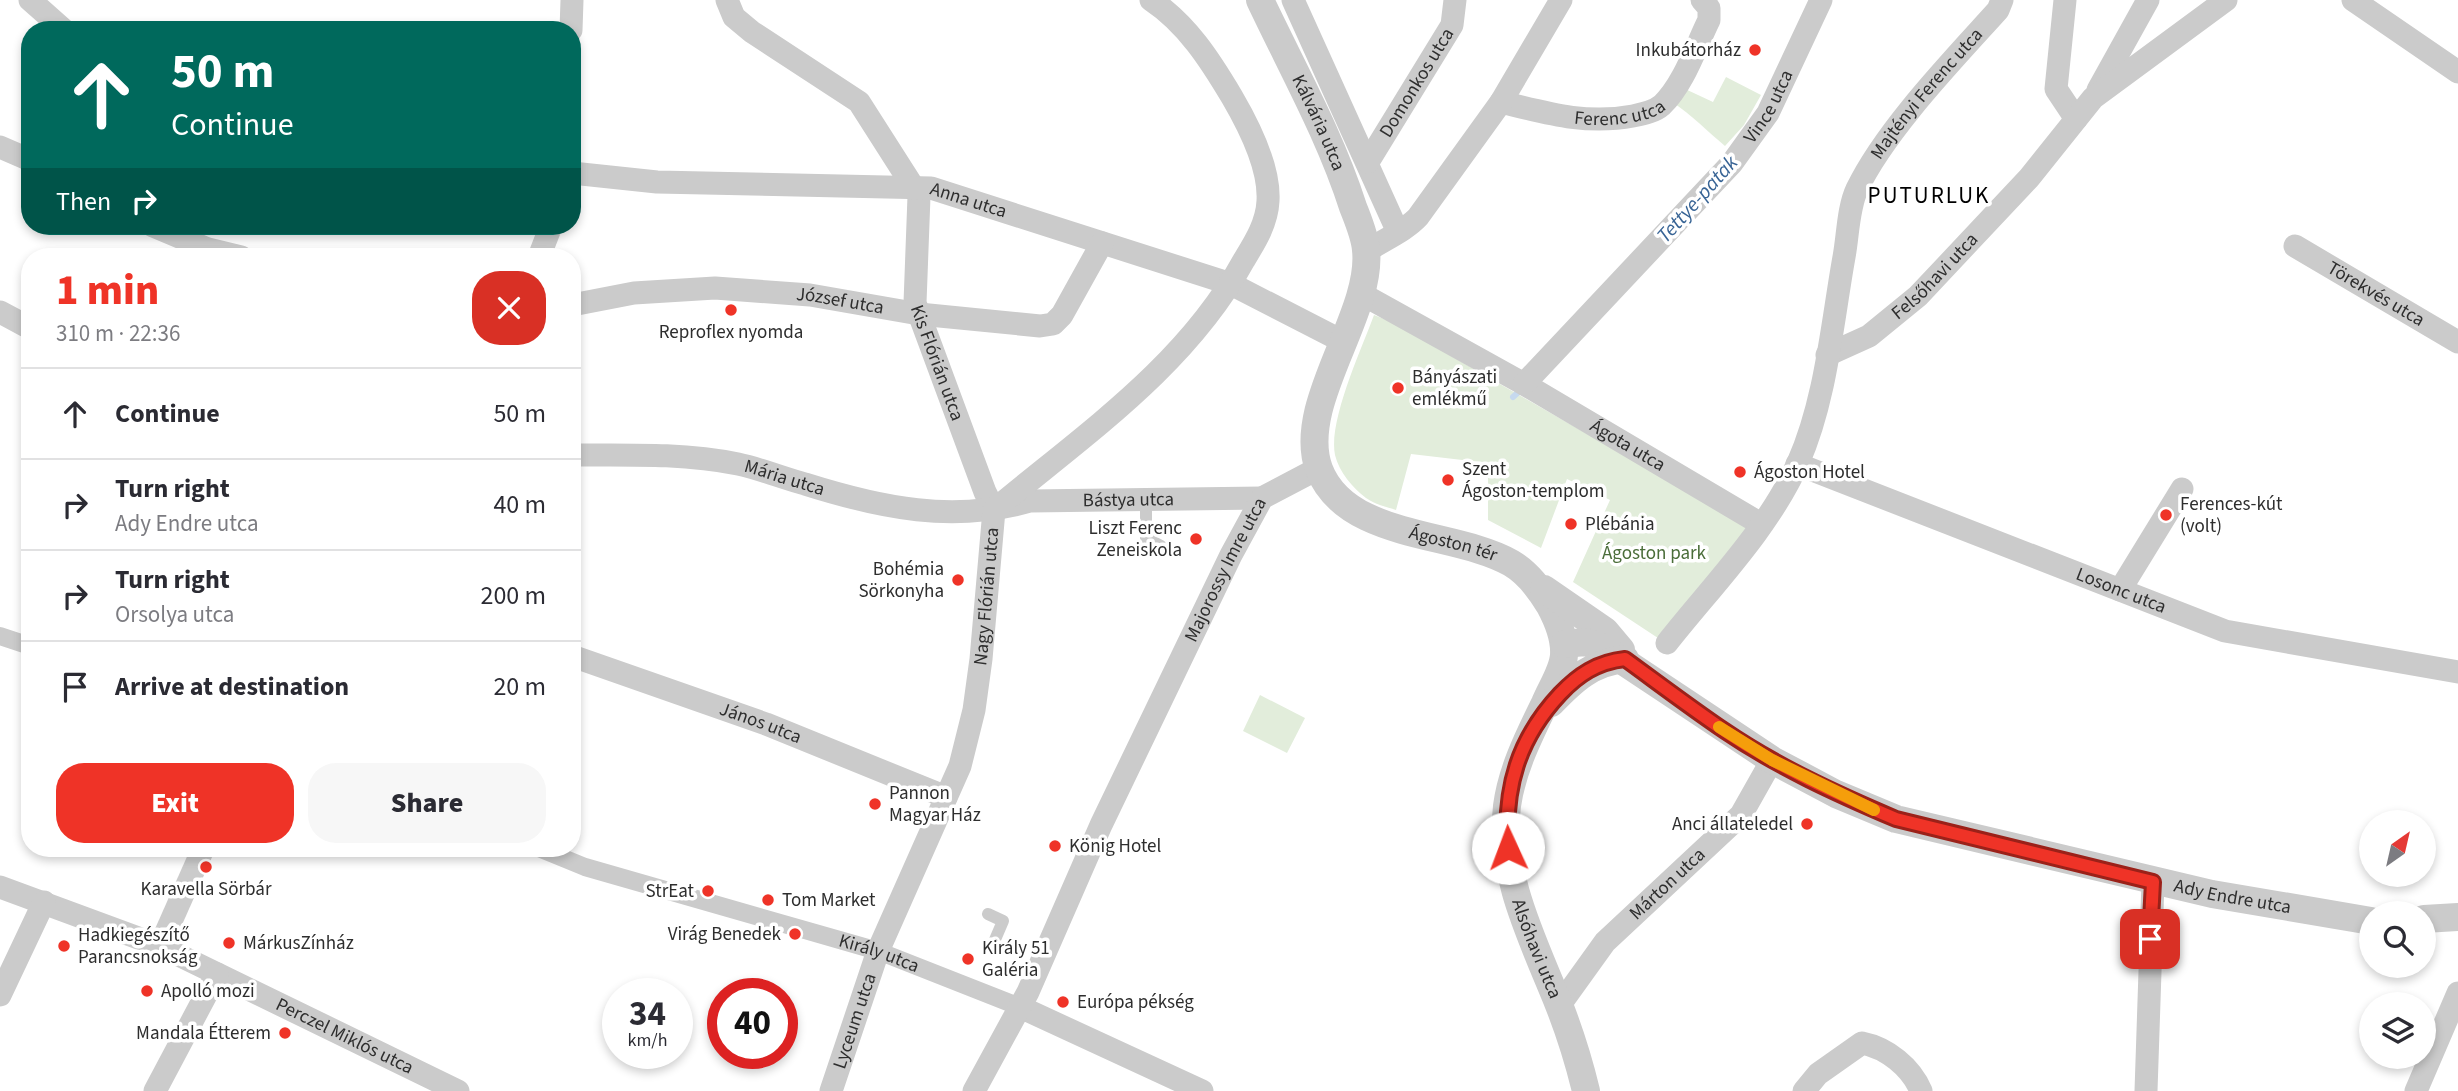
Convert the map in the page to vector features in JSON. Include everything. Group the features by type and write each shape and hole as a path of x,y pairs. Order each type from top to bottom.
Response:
{"street":[{"path":"30,0 54,21"},
{"path":"571,21 572,0"},
{"name":"Kis Flórián utca","path":"727,0 734,17 752,33 859,102 919,196 915,303 994,510"},
{"name":"Nagy Flórián utca","path":"878,951 960,766 974,710 981,659 994,510 1158,373 1189,340 1231,284 1264,222 1268,183 1239,110 1214,67 1170,13 1151,0"},
{"name":"Kálvária utca","path":"1260,0 1342,174 1367,251"},
{"name":"Kálvária utca","path":"1293,0 1397,230"},
{"name":"Domonkos utca","path":"1368,162 1452,26 1455,0"},
{"path":"1319,468 1315,429 1360,293 1367,251 1397,230 1409,226 1418,217 1501,102 1561,0"},
{"name":"Ferenc utca","path":"1501,102 1570,120 1611,120 1650,112 1662,105 1675,86 1709,20 1709,8 1702,0"},
{"name":"Vince utca","path":"1524,384 1732,163 1768,113 1821,0"},
{"name":"Majtényi Ferenc utca","path":"1827,355 1856,191 1885,144 1937,78 1998,10 2002,0"},
{"path":"2065,0 2056,89 2076,119"},
{"path":"2093,98 2148,0"},
{"name":"Felsőhavi utca","path":"1827,355 1869,336 1918,296 2029,178 2093,98 2226,0"},
{"path":"2353,0 2458,72"},
{"path":"0,147 21,156"},
{"name":"Anna utca","path":"581,174 657,182 931,188 1231,284 1342,341"},
{"path":"175,235 206,248"},
{"name":"József utca","path":"581,303 634,293 715,288 810,295 919,314 1040,326 1053,324 1062,316 1102,243"},
{"name":"Törekvés utca","path":"2295,246 2458,342"},
{"name":"Ágota utca","path":"1360,293 1524,384 1761,524"},
{"path":"0,313 21,324"},
{"path":"1667,643 1761,524 1797,464 1813,417 1827,355"},
{"name":"Mária utca","path":"581,455 703,459 738,464 865,502 909,510 945,513 994,510"},
{"name":"Losonc utca","path":"1797,464 2225,631 2458,672"},
{"name":"Majorossy Imre utca","path":"974,1091 1020,1007 1101,825 1174,685 1262,498 1319,468"},
{"name":"Ágoston tér","path":"1319,468 1334,492 1357,511 1396,528 1511,563 1533,581 1556,618 1564,644"},
{"path":"2120,590 2182,489"},
{"name":"Bástya utca","path":"994,510 1030,500 1262,498"},
{"path":"1533,581 1605,631 1625,659 1609,661 1574,679 1538,718"},
{"path":"0,636 21,643"},
{"name":"Ady Endre utca","path":"1564,644 1595,643 1625,659 1726,732 1772,760 1836,794 1896,819 2153,882 2295,911 2359,919"},
{"name":"Alsóhavi utca","path":"1564,644 1561,667 1518,762 1507,807 1509,855 1522,914 1559,1006 1586,1091"},
{"name":"János utca","path":"581,659 765,724 946,797"},
{"name":"Márton utca","path":"1559,1006 1605,942 1741,815 1772,760"},
{"path":"160,946 199,857"},
{"name":"Király utca","path":"561,857 585,867 976,982 1020,1007 1202,1091"},
{"path":"2146,1091 2153,882"},
{"name":"Perczel Miklós utca","path":"0,887 160,946 458,1091"},
{"path":"0,995 44,902"},
{"path":"2436,918 2458,917"},
{"name":"Lyceum utca","path":"831,1091 878,951"},
{"path":"155,1091 217,974"},
{"path":"2416,1091 2458,993"},
{"path":"1804,1091 1818,1074 1861,1043 1885,1052 1907,1068 1921,1091"}],"lane":[{"path":"1146,498 1146,538 1161,546"},
{"path":"988,914 1003,921 994,942"}],"green space":[{"path":"1726,77 1761,95 1744,125 1725,146 1672,102 1683,88 1713,102"},
{"name":"Ágoston park","path":"1374,315 1392,322 1751,528 1664,642 1573,582 1610,500 1567,479 1541,548 1488,520 1488,463 1411,454 1396,510 1369,500 1352,484 1343,473 1335,455 1336,423 1347,385"},
{"path":"1260,695 1305,718 1287,753 1243,731"}],"waterway":[{"name":"Tettye-patak","path":"1513,397 1522,389"}],"slow traffic":[{"path":"1719,727 1772,760 1836,794 1874,810"}],"place":[{"name":"Inkubátorház","path":"1755,50"},
{"name":"Reproflex nyomda","path":"731,310"},
{"name":"Bányászati emlékmű","path":"1398,388"},
{"name":"Ágoston Hotel","path":"1740,472"},
{"name":"Szent Ágoston-templom","path":"1448,480"},
{"name":"Ferences-kút (volt)","path":"2166,515"},
{"name":"Plébánia","path":"1571,524"},
{"name":"Liszt Ferenc Zeneiskola","path":"1196,539"},
{"name":"Bohémia Sörkonyha","path":"958,580"},
{"name":"Pannon Magyar Ház","path":"875,804"},
{"name":"Anci állateledel","path":"1807,824"},
{"name":"König Hotel","path":"1055,846"},
{"name":"Karavella Sörbár","path":"206,867"},
{"name":"StrEat","path":"708,891"},
{"name":"Tom Market","path":"768,900"},
{"name":"Virág Benedek","path":"795,934"},
{"name":"MárkusZínház","path":"229,943"},
{"name":"Hadkiegészítő Parancsnokság","path":"64,946"},
{"name":"Király 51 Galéria","path":"968,959"},
{"name":"Apolló mozi","path":"147,991"},
{"name":"Európa pékség","path":"1063,1002"},
{"name":"Mandala Étterem","path":"285,1033"}],"district":[{"name":"PUTURLUK","path":"1929,195"}],"route":[{"path":"1508,848 1507,807 1518,762 1538,718 1574,679 1598,665 1625,659 1726,732 1836,794 1896,819 2153,882 2150,939"}]}
